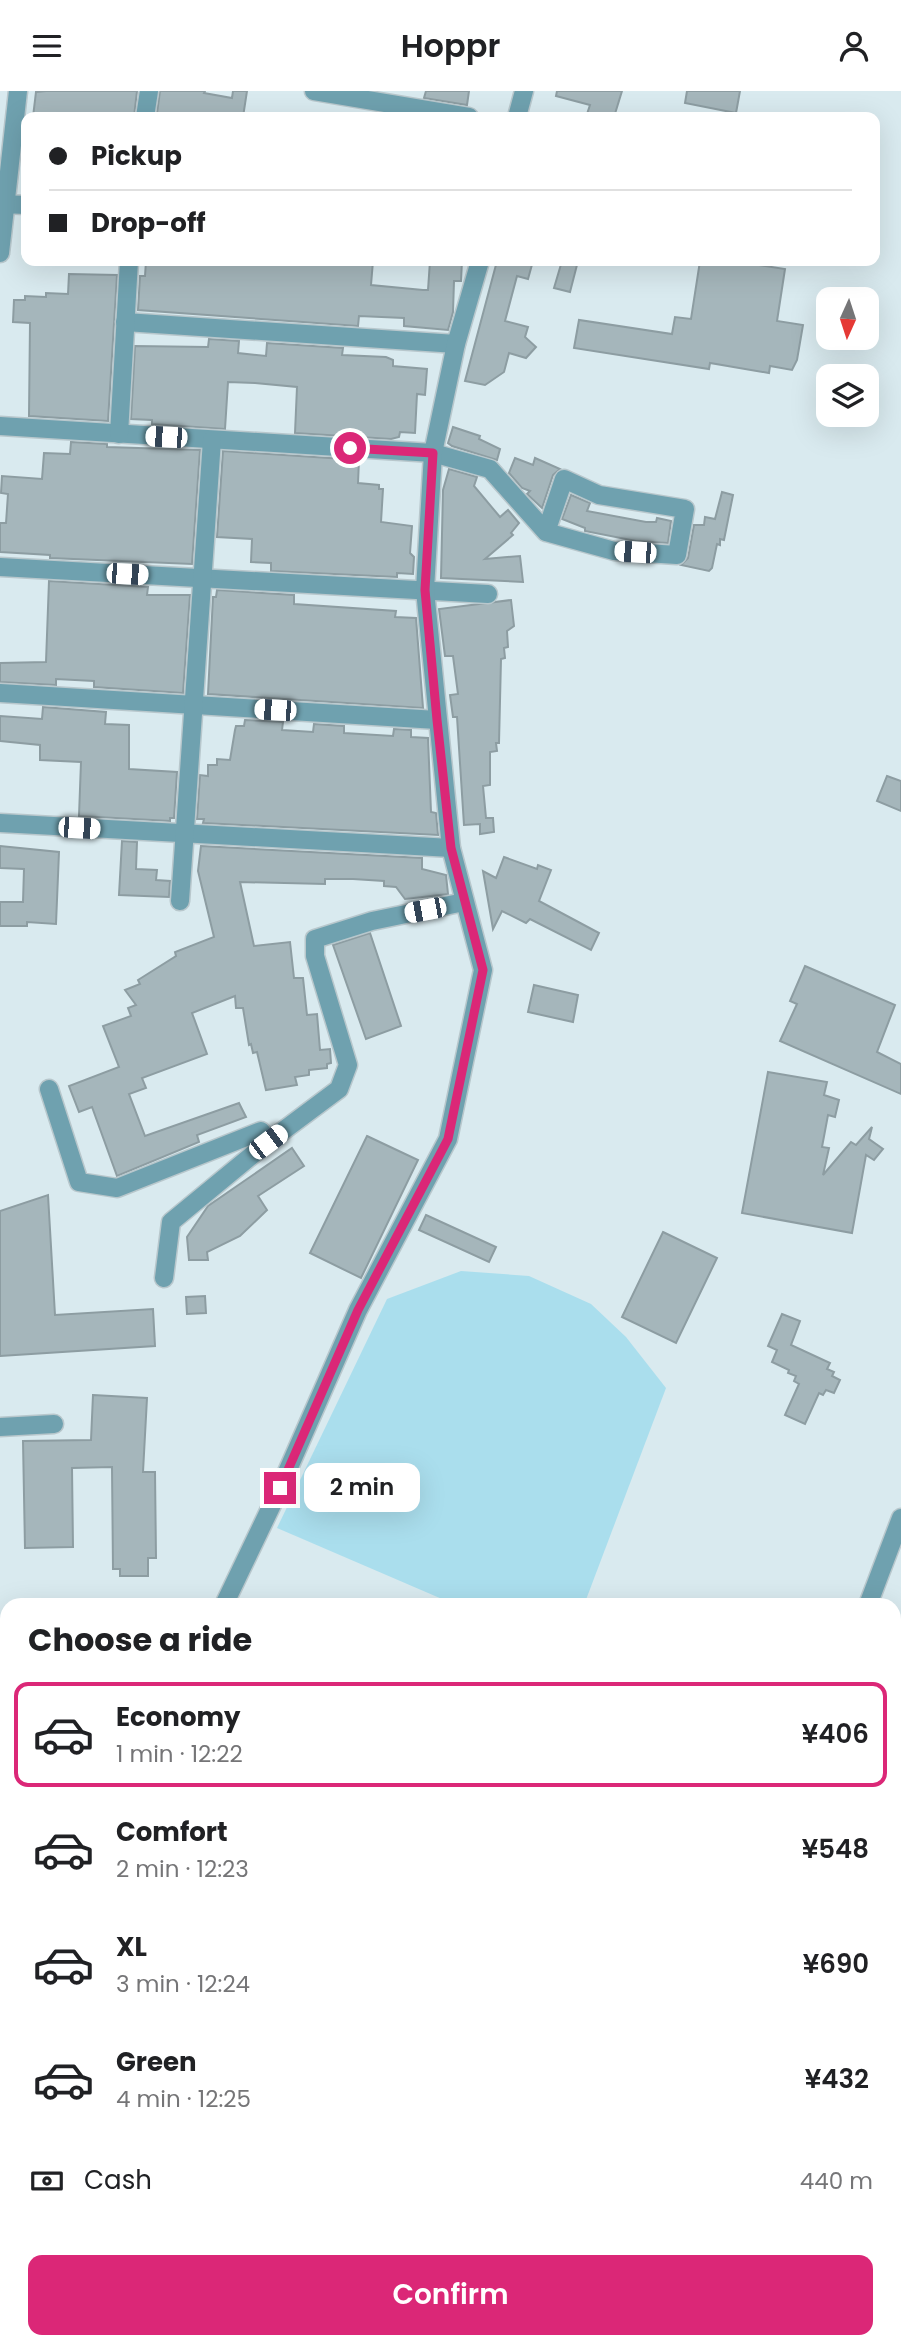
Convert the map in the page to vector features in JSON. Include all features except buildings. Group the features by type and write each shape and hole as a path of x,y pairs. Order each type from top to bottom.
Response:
{"street":[{"path":"0,253 2,204 18,91"},
{"path":"146,112 149,91"},
{"path":"314,91 439,112"},
{"path":"518,112 524,91"},
{"path":"2,204 21,205"},
{"path":"119,434 129,266"},
{"path":"228,1598 358,1310 448,1139 483,970 451,848 425,590 433,453 456,344 479,266"},
{"path":"125,322 456,344"},
{"path":"0,426 433,453 490,469 546,532 614,551 677,555 685,509 599,495 564,479 546,532"},
{"path":"180,901 212,440"},
{"path":"0,567 488,594"},
{"path":"0,693 437,720"},
{"path":"0,823 451,848"},
{"path":"164,1278 171,1221 268,1142 340,1089 348,1065 316,956 315,939 372,921 464,902"},
{"path":"49,1089 79,1182 117,1188 261,1131 268,1142"},
{"path":"0,1427 54,1424"},
{"path":"871,1598 901,1518"}],"shaded area":[{"path":"461,1271 529,1276 591,1304 626,1337 666,1388 587,1598 440,1598 277,1528 387,1299"}],"route":[{"path":"280,1488 358,1310 448,1139 483,970 451,848 437,720 425,590 433,453 350,448"}]}
